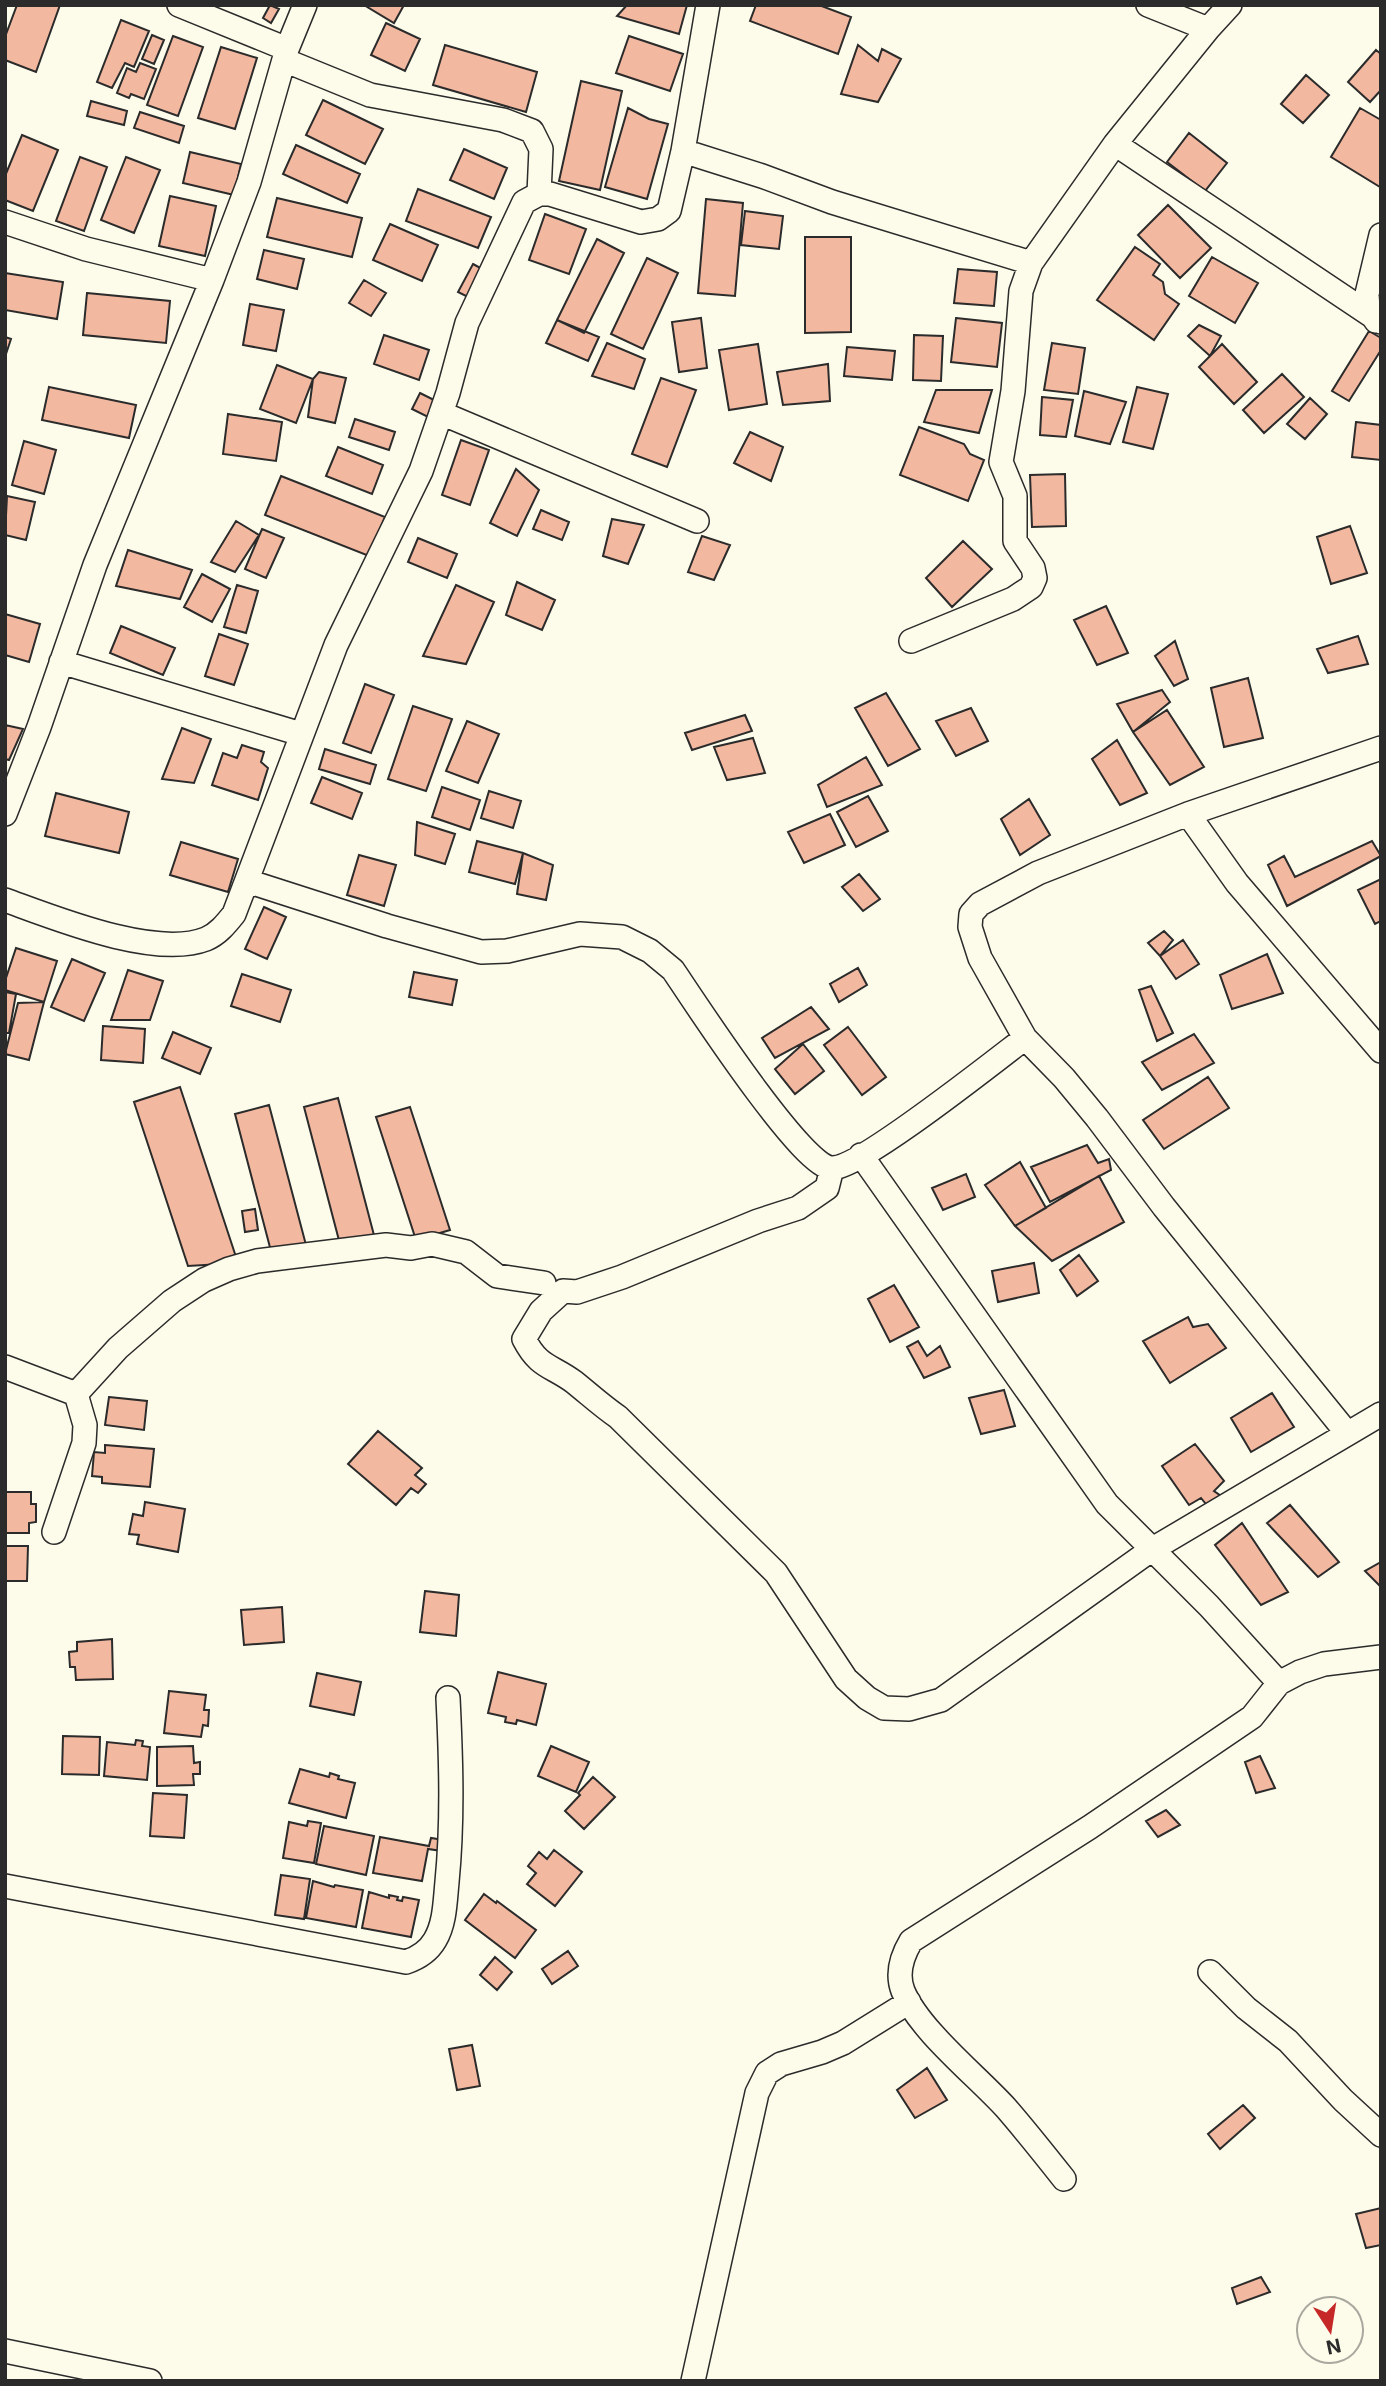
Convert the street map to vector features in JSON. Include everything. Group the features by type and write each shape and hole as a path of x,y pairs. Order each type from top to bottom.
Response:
{"street":[{"path":"179,5 370,95 503,120 532,131 541,149 539,194"},
{"path":"5,814 95,565 212,280 249,182 285,54 305,5"},
{"path":"5,900 72,923 153,943 180,944 206,939 222,929 234,914 336,645 421,471 467,323 524,202 539,194 550,194 642,222 658,219 669,211 683,151 708,5"},
{"path":"1148,5 1208,29"},
{"path":"911,641 1013,598 1031,587 1035,578 1033,568 1014,541 1015,496 1001,462 1013,391 1021,291 1031,263 1115,144 1230,5"},
{"path":"1115,144 1378,321"},
{"path":"683,151 762,176 831,202 1031,263"},
{"path":"5,222 86,249 212,280"},
{"path":"1378,321 1368,309 1367,294 1381,235"},
{"path":"441,413 697,522"},
{"path":"61,662 302,734"},
{"path":"1347,1433 1164,1207 1097,1118 1064,1078 1025,1038 980,958 970,927 971,914 980,904 1038,873 1188,814 1381,748"},
{"path":"1188,814 1237,883 1381,1051"},
{"path":"247,881 400,930 481,952 507,951 580,934 622,937 650,951 673,970 782,1124 821,1165 832,1168 862,1155 930,1111 1025,1038"},
{"path":"862,1155 1107,1504 1209,1606 1279,1683"},
{"path":"832,1168 827,1188 797,1208 758,1221 622,1277 577,1292 563,1291 541,1311 524,1339 532,1355 572,1380 594,1401 618,1417 776,1573 846,1679 867,1698 884,1707 909,1709 941,1700 1152,1550 1381,1413"},
{"path":"76,1394 118,1348 172,1301 204,1280 257,1261 386,1245 411,1248 439,1245 466,1252 497,1276 544,1283"},
{"path":"5,1367 76,1394"},
{"path":"54,1532 84,1443 85,1425 76,1394"},
{"path":"1064,2179 1006,2108 918,2017 902,1990 900,1971 903,1954 911,1941 1090,1826 1252,1717 1279,1683 1324,1664 1381,1657"},
{"path":"5,1886 405,1962 418,1958 436,1939 443,1916 452,1831 448,1698"},
{"path":"1210,1972 1246,2008 1288,2041 1343,2100 1381,2135"},
{"path":"694,2381 757,2093 767,2073 781,2064 843,2043 909,2002"},
{"path":"5,2351 45,2370 150,2381"}],"building":[{"path":"17,5 60,5 36,72 5,60 5,37"},
{"path":"270,5 279,9 271,23 263,18"},
{"path":"364,5 404,5 394,23"},
{"path":"627,5 687,5 679,34 617,16"},
{"path":"756,5 819,5 851,17 838,54 750,21"},
{"path":"121,20 149,31 134,67 125,63 112,88 97,82"},
{"path":"386,23 420,39 405,71 371,55"},
{"path":"152,35 164,40 154,64 142,59"},
{"path":"173,36 203,47 178,116 147,105"},
{"path":"629,36 683,54 670,91 616,73"},
{"path":"445,45 537,72 526,112 433,85"},
{"path":"858,45 878,61 882,49 901,59 878,102 841,94"},
{"path":"221,47 257,58 235,129 198,118"},
{"path":"1376,50 1381,54 1381,90 1370,102 1348,82"},
{"path":"140,63 156,69 144,99 131,94 129,98 117,93 127,68 136,72"},
{"path":"1306,75 1329,95 1303,123 1281,104"},
{"path":"581,81 622,91 600,190 559,181"},
{"path":"323,100 383,129 365,164 306,135"},
{"path":"91,101 127,111 124,125 87,116"},
{"path":"628,108 649,119 668,124 647,199 605,187"},
{"path":"1360,108 1381,120 1380,187 1331,157"},
{"path":"140,112 184,126 179,143 134,128"},
{"path":"1189,133 1227,163 1205,191 1167,162"},
{"path":"22,135 58,150 33,211 5,200 5,176"},
{"path":"296,145 360,174 347,203 283,174"},
{"path":"464,149 507,168 494,199 450,180"},
{"path":"190,152 241,164 234,195 183,183"},
{"path":"80,157 107,167 84,231 56,221"},
{"path":"126,157 160,170 134,233 101,220"},
{"path":"418,189 491,217 478,248 406,221"},
{"path":"170,196 216,206 205,256 159,246"},
{"path":"277,198 362,218 352,257 267,237"},
{"path":"706,199 743,203 735,296 698,293"},
{"path":"1168,205 1211,248 1180,278 1138,235"},
{"path":"745,211 783,216 779,249 741,245"},
{"path":"545,214 586,229 569,274 529,260"},
{"path":"390,224 438,245 422,281 373,260"},
{"path":"805,237 851,237 851,332 805,333"},
{"path":"597,239 624,253 584,333 557,320"},
{"path":"1135,247 1160,264 1153,275 1163,282 1165,294 1179,304 1154,340 1097,300"},
{"path":"264,250 304,259 297,289 257,279"},
{"path":"1212,257 1258,283 1235,323 1189,296"},
{"path":"647,258 678,273 643,349 611,334"},
{"path":"473,264 484,270 470,298 458,292"},
{"path":"958,269 997,272 994,306 954,303"},
{"path":"5,273 63,282 57,319 5,310"},
{"path":"364,280 386,293 371,316 349,303"},
{"path":"87,293 170,301 166,343 83,335"},
{"path":"250,304 284,310 276,351 243,345"},
{"path":"701,318 707,368 679,372 672,322"},
{"path":"956,318 1002,323 997,367 951,362"},
{"path":"557,320 599,337 588,361 546,343"},
{"path":"1199,325 1221,336 1210,356 1188,336"},
{"path":"1369,331 1381,338 1381,350 1349,401 1332,391"},
{"path":"384,335 429,350 419,380 374,364"},
{"path":"914,335 943,336 941,381 913,380"},
{"path":"5,337 11,339 5,357"},
{"path":"607,343 645,359 634,389 592,376"},
{"path":"1052,343 1085,348 1078,394 1044,390"},
{"path":"758,344 767,404 729,410 719,350"},
{"path":"1222,344 1257,382 1234,404 1199,367"},
{"path":"847,347 895,351 892,380 844,376"},
{"path":"828,364 830,401 783,405 777,372"},
{"path":"277,365 313,379 296,423 260,409"},
{"path":"319,372 346,378 335,423 308,417 313,379"},
{"path":"1282,374 1304,397 1264,433 1243,410"},
{"path":"661,378 696,390 667,467 632,454"},
{"path":"49,387 136,405 129,438 42,420"},
{"path":"1137,387 1168,394 1153,449 1123,442"},
{"path":"936,390 992,390 979,433 924,422"},
{"path":"1084,391 1126,402 1110,444 1075,436"},
{"path":"420,393 436,401 428,417 412,409"},
{"path":"1042,397 1073,400 1066,437 1040,435"},
{"path":"1310,398 1327,414 1305,439 1287,424"},
{"path":"228,414 282,422 276,461 223,454"},
{"path":"355,419 395,432 389,450 349,437"},
{"path":"1356,422 1381,425 1381,460 1352,457"},
{"path":"919,427 964,444 970,454 984,460 968,501 900,475"},
{"path":"750,432 783,447 771,481 734,463"},
{"path":"461,440 489,450 470,505 442,495"},
{"path":"24,441 56,450 44,494 12,485"},
{"path":"338,447 383,465 372,494 326,476"},
{"path":"516,469 539,490 517,536 490,523"},
{"path":"1065,474 1066,526 1032,527 1030,475"},
{"path":"281,476 385,517 369,556 265,515"},
{"path":"7,496 35,502 26,540 5,535"},
{"path":"541,510 569,522 562,540 533,529"},
{"path":"612,519 644,525 628,564 603,556"},
{"path":"236,521 259,535 235,572 211,562"},
{"path":"1350,526 1367,573 1331,584 1317,537"},
{"path":"262,529 284,538 266,578 245,569"},
{"path":"702,536 730,545 714,580 688,572"},
{"path":"418,538 457,554 447,578 408,562"},
{"path":"963,541 992,569 952,607 926,578"},
{"path":"128,550 192,570 180,599 116,586"},
{"path":"202,574 230,589 212,622 184,607"},
{"path":"517,582 555,600 542,630 506,615"},
{"path":"237,585 258,591 246,633 224,627"},
{"path":"456,585 494,602 466,664 423,656"},
{"path":"1106,606 1128,653 1097,665 1074,620"},
{"path":"5,614 40,624 29,662 5,655"},
{"path":"121,626 175,648 163,675 110,653"},
{"path":"219,634 248,644 234,685 205,676"},
{"path":"1358,636 1368,664 1328,673 1317,649"},
{"path":"1175,641 1188,679 1174,686 1155,656"},
{"path":"1248,678 1263,738 1224,747 1211,688"},
{"path":"365,684 394,695 371,753 343,743"},
{"path":"1162,690 1170,702 1133,732 1117,704"},
{"path":"886,693 920,749 888,766 855,708"},
{"path":"413,706 452,719 426,791 388,779"},
{"path":"971,708 988,741 956,756 936,721"},
{"path":"1167,710 1204,767 1170,785 1133,732"},
{"path":"745,715 752,731 692,750 685,733"},
{"path":"467,721 499,734 478,783 446,771"},
{"path":"5,725 23,729 9,760 5,759"},
{"path":"182,728 211,739 194,783 162,779"},
{"path":"753,738 765,773 727,780 714,747"},
{"path":"1117,740 1147,793 1120,805 1092,759"},
{"path":"242,745 264,752 261,762 268,768 258,800 212,785 223,753 237,758"},
{"path":"325,749 376,765 370,784 319,769"},
{"path":"866,757 882,785 827,807 818,785"},
{"path":"322,777 362,793 352,819 311,803"},
{"path":"442,787 480,800 470,830 432,817"},
{"path":"489,791 521,801 513,828 481,818"},
{"path":"56,793 129,812 119,853 45,836"},
{"path":"868,796 888,831 856,847 837,812"},
{"path":"1029,799 1050,835 1020,855 1001,819"},
{"path":"830,814 845,845 804,863 788,832"},
{"path":"417,822 455,834 445,864 415,855"},
{"path":"477,841 523,853 515,884 469,872"},
{"path":"1372,841 1381,856 1287,906 1268,865 1284,856 1295,877"},
{"path":"181,842 238,859 228,892 170,875"},
{"path":"523,853 553,865 546,900 517,894"},
{"path":"359,855 396,865 384,906 347,895"},
{"path":"859,874 880,899 863,911 842,887"},
{"path":"1381,879 1381,921 1375,924 1358,890"},
{"path":"264,907 286,917 267,959 245,949"},
{"path":"1164,931 1173,940 1160,956 1148,943"},
{"path":"1183,940 1199,964 1176,979 1160,956"},
{"path":"16,948 57,961 44,1002 5,990 5,981"},
{"path":"1267,954 1283,993 1232,1009 1220,975"},
{"path":"72,959 105,973 84,1021 51,1007"},
{"path":"858,968 867,985 839,1002 830,984"},
{"path":"128,970 163,981 150,1020 111,1020"},
{"path":"414,972 457,980 452,1005 409,997"},
{"path":"242,974 291,990 280,1022 231,1006"},
{"path":"1151,986 1173,1033 1157,1041 1139,990"},
{"path":"5,992 16,994 9,1033 5,1033"},
{"path":"44,1002 29,1060 5,1054 18,1003"},
{"path":"811,1007 829,1029 775,1058 762,1038"},
{"path":"103,1026 145,1029 143,1063 101,1060"},
{"path":"848,1027 886,1077 862,1095 824,1045"},
{"path":"173,1032 211,1048 200,1074 162,1058"},
{"path":"1194,1034 1214,1063 1162,1090 1142,1062"},
{"path":"803,1044 824,1071 795,1094 775,1069"},
{"path":"1208,1077 1229,1108 1164,1149 1143,1120"},
{"path":"180,1087 238,1263 188,1266 134,1102"},
{"path":"338,1098 375,1239 341,1248 304,1107"},
{"path":"269,1105 306,1245 272,1255 235,1114"},
{"path":"410,1107 450,1230 416,1240 376,1117"},
{"path":"1087,1145 1098,1163 1109,1159 1111,1170 1050,1202 1031,1167"},
{"path":"1020,1162 1046,1208 1015,1226 985,1185"},
{"path":"966,1174 975,1197 943,1210 932,1188"},
{"path":"1099,1176 1124,1222 1052,1261 1015,1226"},
{"path":"255,1209 258,1230 245,1232 242,1211"},
{"path":"1079,1255 1098,1281 1077,1296 1060,1270"},
{"path":"1034,1263 1039,1293 998,1302 992,1271"},
{"path":"894,1285 919,1327 890,1342 868,1299"},
{"path":"1188,1317 1193,1327 1208,1324 1226,1348 1170,1383 1143,1341"},
{"path":"918,1341 927,1356 940,1346 950,1367 924,1378 907,1347"},
{"path":"1004,1390 1015,1426 981,1434 969,1398"},
{"path":"1272,1393 1294,1427 1251,1452 1231,1418"},
{"path":"109,1397 147,1401 144,1430 105,1425"},
{"path":"378,1431 422,1468 415,1475 426,1484 418,1493 411,1488 396,1505 348,1464"},
{"path":"1195,1444 1224,1481 1214,1491 1224,1498 1209,1508 1201,1498 1189,1505 1162,1466"},
{"path":"105,1445 154,1449 150,1487 102,1483 102,1477 92,1476 94,1452 105,1453"},
{"path":"5,1492 31,1492 31,1504 36,1504 36,1522 29,1523 29,1533 5,1533"},
{"path":"145,1502 185,1509 178,1552 137,1544 139,1535 129,1534 133,1514 143,1516"},
{"path":"1290,1505 1339,1562 1318,1577 1267,1523"},
{"path":"1242,1523 1288,1592 1261,1605 1215,1545"},
{"path":"5,1546 28,1546 27,1581 5,1581"},
{"path":"1381,1562 1381,1587 1365,1571"},
{"path":"425,1591 459,1595 456,1636 420,1632"},
{"path":"282,1607 284,1642 244,1645 241,1610"},
{"path":"112,1639 113,1679 76,1680 75,1667 70,1667 69,1652 77,1651 77,1642"},
{"path":"498,1672 546,1684 536,1725 517,1720 516,1724 505,1722 506,1717 488,1713"},
{"path":"317,1673 361,1682 354,1715 310,1706"},
{"path":"169,1691 206,1695 204,1710 209,1710 208,1726 203,1725 201,1737 164,1733"},
{"path":"63,1736 100,1737 99,1775 62,1774"},
{"path":"136,1740 143,1741 142,1746 150,1747 147,1780 104,1776 107,1742 135,1745"},
{"path":"193,1746 194,1763 200,1762 200,1774 193,1774 194,1785 157,1786 157,1747"},
{"path":"551,1746 589,1762 576,1792 538,1776"},
{"path":"1260,1756 1275,1788 1256,1793 1245,1762"},
{"path":"300,1769 329,1777 330,1773 339,1776 338,1779 355,1783 346,1818 289,1803"},
{"path":"593,1777 615,1797 584,1829 565,1811"},
{"path":"153,1793 187,1795 184,1838 150,1836"},
{"path":"1166,1810 1180,1825 1158,1837 1146,1821"},
{"path":"308,1821 321,1823 314,1863 283,1858 289,1822 307,1826"},
{"path":"324,1826 374,1836 366,1875 316,1864"},
{"path":"380,1837 429,1846 431,1838 444,1840 442,1851 428,1849 422,1881 373,1873"},
{"path":"554,1850 582,1872 555,1906 527,1884 536,1873 528,1866 539,1852 547,1859"},
{"path":"281,1875 310,1879 304,1919 275,1915"},
{"path":"313,1881 334,1887 363,1890 356,1927 306,1918"},
{"path":"369,1892 389,1898 389,1895 398,1897 397,1900 402,1901 403,1897 419,1900 411,1937 362,1928"},
{"path":"484,1894 536,1930 515,1958 465,1920"},
{"path":"568,1951 578,1966 552,1984 542,1969"},
{"path":"495,1957 512,1972 497,1990 480,1975"},
{"path":"472,2045 480,2086 457,2090 449,2049"},
{"path":"927,2068 947,2100 915,2118 897,2090"},
{"path":"1243,2105 1255,2118 1220,2149 1208,2134"},
{"path":"1381,2208 1381,2245 1366,2248 1356,2214"},
{"path":"1261,2277 1270,2292 1237,2304 1232,2288"}]}
